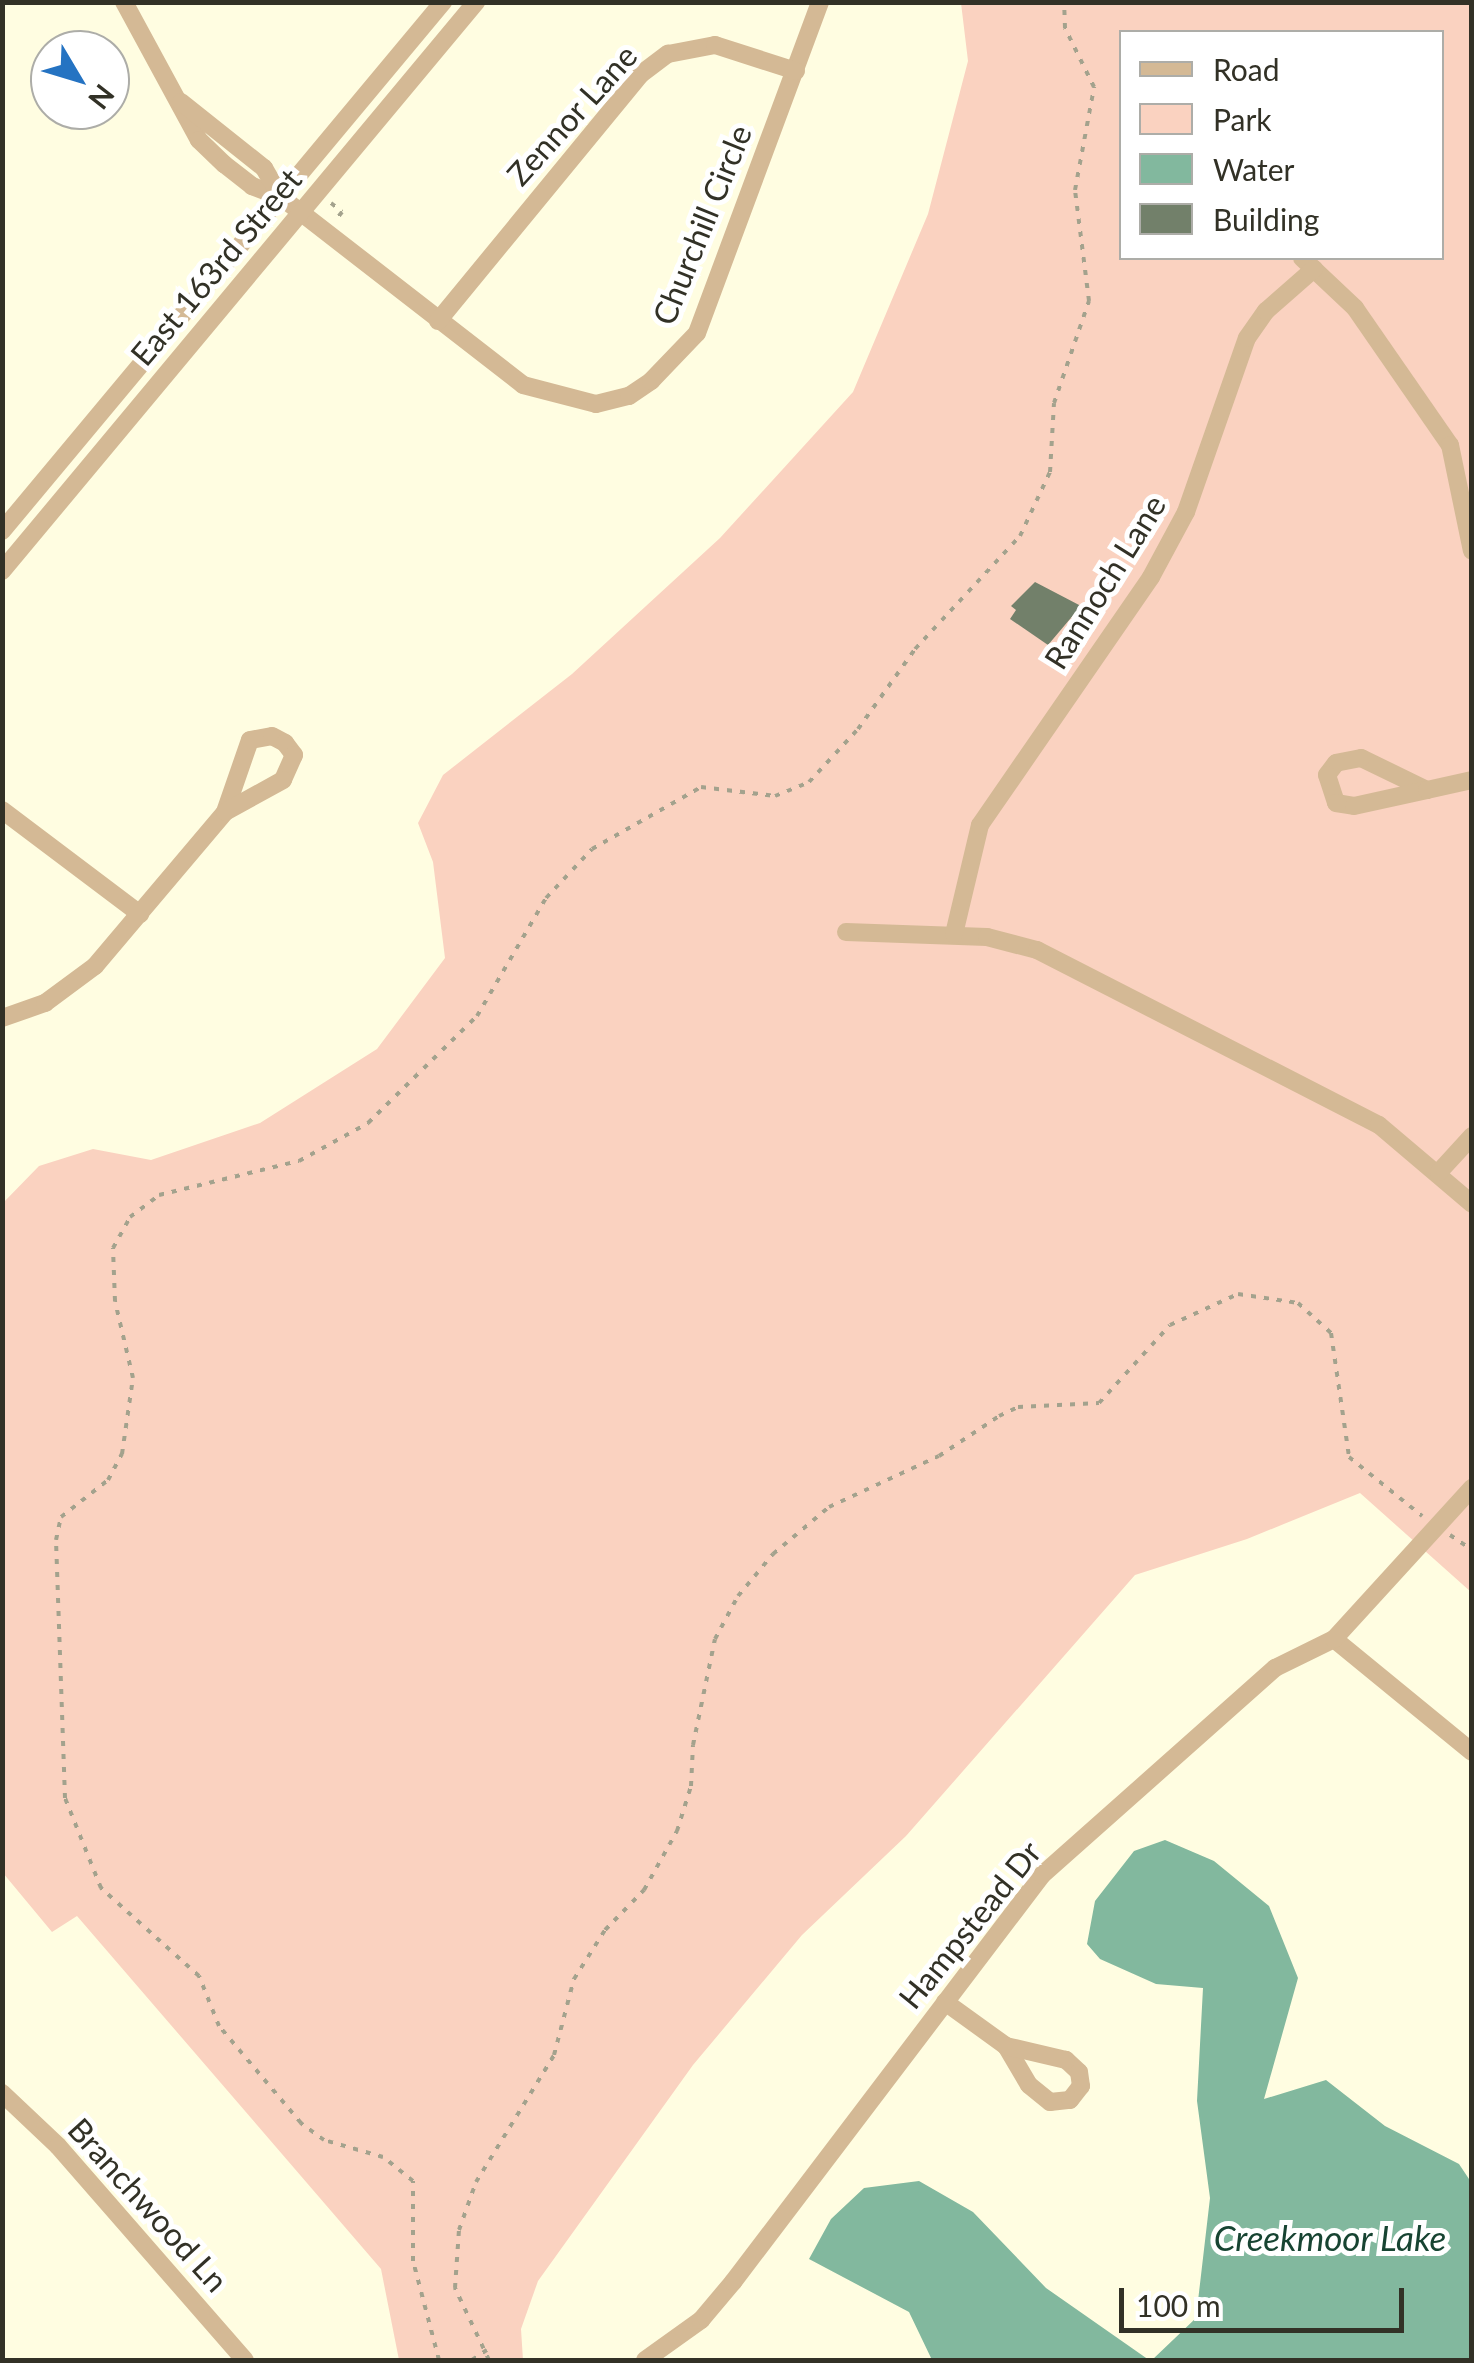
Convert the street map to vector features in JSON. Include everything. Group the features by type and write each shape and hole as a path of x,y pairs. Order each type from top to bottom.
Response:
{"street":[{"name":"Churchill Circle","path":"124,2 177,99 264,168 281,197 523,385 557,399 596,404 629,396 651,381 697,333 820,2"},
{"name":"East 163rd Street","path":"2,531 443,2"},
{"name":"East 163rd Street","path":"2,570 476,2"},
{"name":"Zennor Lane","path":"438,321 641,74 668,54 715,45 796,71"},
{"path":"1307,261 1355,308 1450,445 1472,551"},
{"name":"Rannoch Lane","path":"954,934 980,825 1151,577 1186,512 1247,338 1307,261"},
{"path":"2,1018 72,987 140,914 225,812 250,740 272,736 285,743 294,755 284,780 225,812"},
{"path":"1427,790 1361,758 1336,763 1327,775 1336,802 1354,806 1427,790 1472,780"},
{"path":"2,810 140,914"},
{"path":"846,932 954,934 1020,946 1076,968 1282,1070 1379,1125 1471,1203"},
{"path":"1439,1172 1472,1136"},
{"name":"Hampstead Dr","path":"645,2360 669,2354 733,2282 1042,1875 1275,1668 1334,1639 1440,1528 1472,1488"},
{"path":"1334,1639 1472,1752"},
{"path":"945,2002 1006,2046"},
{"name":"Branchwood Ln","path":"2,2093 58,2146 245,2360"}],"path":[{"path":"439,2360 437,2335 416,2280 413,2180 383,2157 324,2140 301,2123 226,2038 198,1976 101,1888 75,1832 59,1760 66,1688 56,1540 61,1517 108,1480 122,1454 133,1378 115,1300 113,1248 130,1217 159,1196 299,1161 368,1123 477,1016 546,898 592,849 701,787 775,796 809,782 858,729 914,648 1012,547 1042,495 1056,393 1089,300 1075,190 1094,87 1064,28 1064,2"},
{"path":"490,2360 452,2275 476,2182 554,2055 574,1979 605,1930 644,1890 676,1831 724,1617 755,1574 800,1530 847,1496 939,1456 1018,1408 1099,1403 1170,1326 1238,1294 1298,1303 1331,1333 1349,1456 1372,1481 1472,1550"},
{"path":"472,2360 487,2350"}],"green space":[{"path":"961,3 1471,3 1471,1592 1360,1493 1247,1539 1135,1575 906,1836 802,1935 693,2065 538,2281 521,2329 523,2360 399,2360 381,2269 77,1916 52,1932 3,1873 2,1204 39,1166 93,1149 151,1160 260,1123 377,1049 445,958 433,862 418,823 443,775 572,674 720,538 853,392 928,214 968,61"}],"water":[{"name":"Creekmoor Lake","path":"1165,1840 1214,1861 1269,1906 1298,1978 1264,2099 1326,2080 1385,2126 1459,2164 1471,2182 1471,2360 1152,2360 1196,2318 1210,2198 1197,2101 1203,1988 1156,1984 1100,1959 1087,1944 1095,1901 1134,1851"},
{"path":"919,2181 973,2212 1046,2288 1149,2360 932,2360 909,2312 809,2259 831,2219 864,2188"}],"building":[{"path":"1035,582 1081,606 1048,645 1010,619 1016,610 1011,606"}]}
